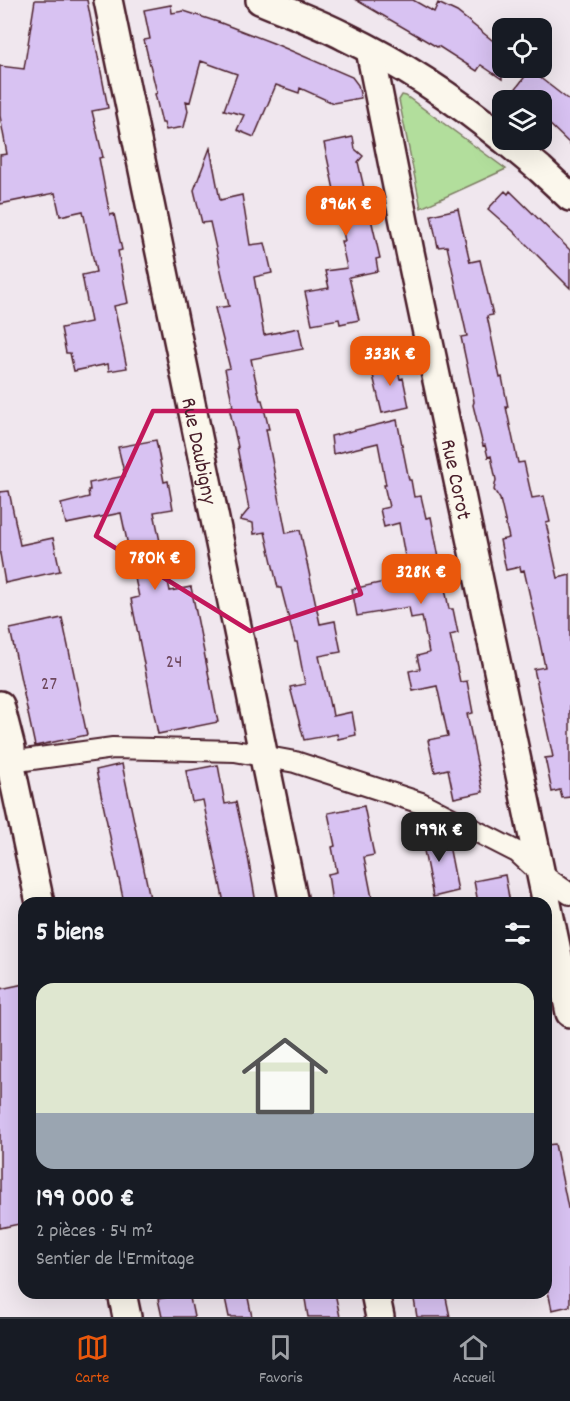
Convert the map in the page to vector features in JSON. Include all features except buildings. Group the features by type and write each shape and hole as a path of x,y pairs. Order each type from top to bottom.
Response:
{"street":[{"name":"Rue Daubigny","path":"108,0 293,897"},
{"path":"260,0 343,35 418,77 492,129"},
{"name":"Rue Corot","path":"370,50 410,252 546,897"},
{"path":"517,150 570,196"},
{"path":"0,705 11,748 10,762 39,897"},
{"path":"10,762 113,748 235,751 295,762 421,803 517,852 541,874 570,894"},
{"name":"Rue Corot","path":"552,927 570,1013"},
{"path":"123,1299 127,1317"},
{"path":"376,1299 380,1317"}],"highlighted area":[{"path":"153,411 297,411 361,594 250,631 96,536"}],"green space":[{"path":"402,95 506,169 421,208 399,100"}]}
